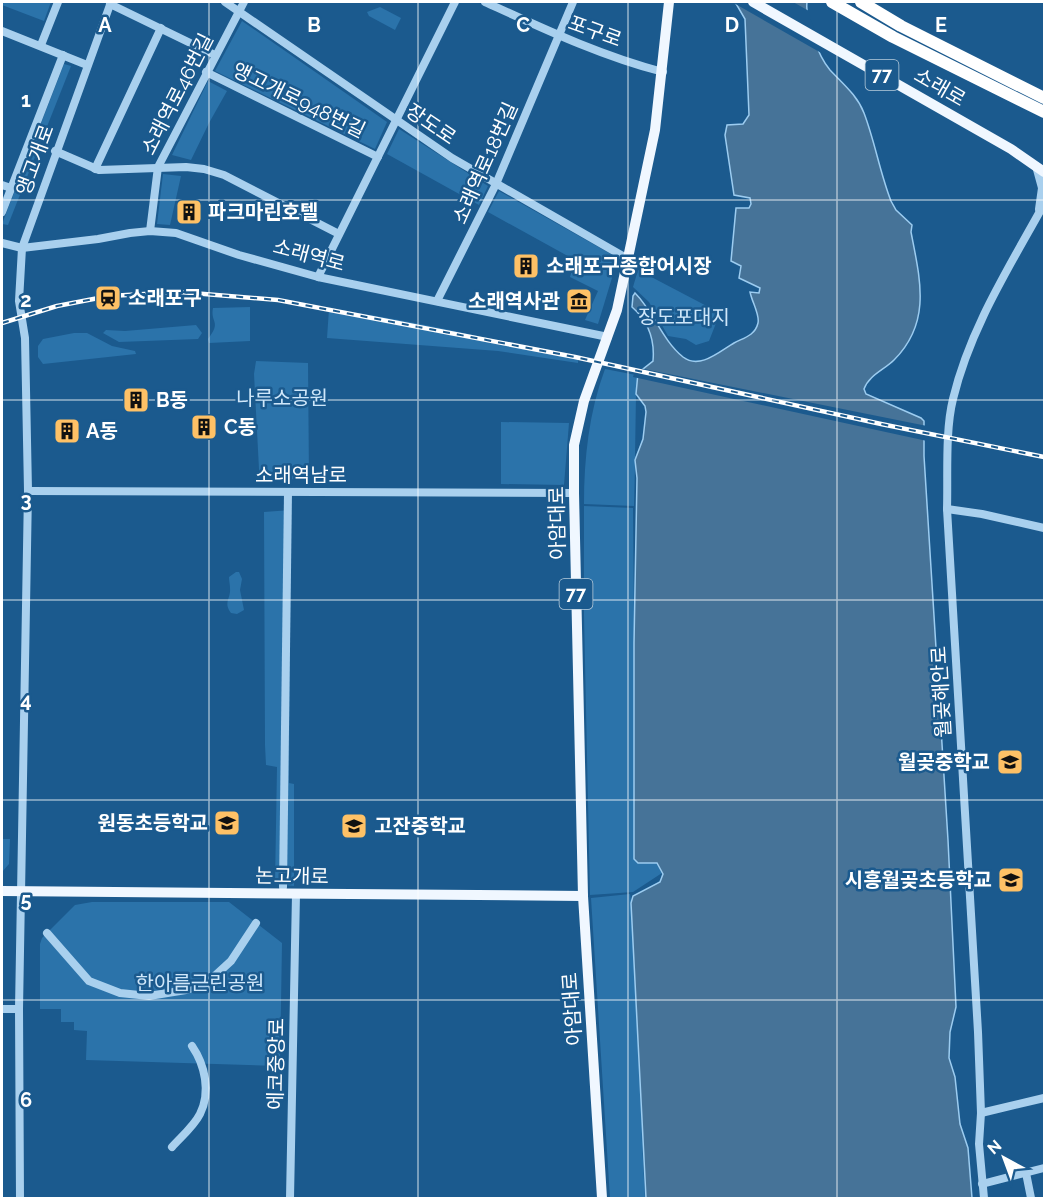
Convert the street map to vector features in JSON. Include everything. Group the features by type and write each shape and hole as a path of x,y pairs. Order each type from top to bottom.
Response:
{"highway":[{"path":"832,2 893,37 1044,112"},
{"path":"861,2 901,26 1044,98"}],"main road":[{"name":"아암대로","path":"602,1198 583,896 574,445 584,401 617,310 656,130 669,2"},
{"name":"소래로","path":"753,2 1011,149 1040,169"},
{"name":"논고개로","path":"2,891 583,896"}],"street":[{"path":"41,45 58,2"},
{"name":"장도로","path":"225,2 452,158 628,259"},
{"name":"소래역로46번길","path":"150,231 158,167 244,2"},
{"path":"318,277 455,2"},
{"name":"포구로","path":"485,2 558,35 663,72"},
{"name":"소래역로18번길","path":"437,301 496,184 573,2"},
{"name":"앵고개로948번길","path":"111,3 215,55"},
{"name":"앵고개로","path":"20,1198 19,1009 28,491 25,338 19,301 22,248 111,3"},
{"path":"95,169 160,28"},
{"path":"2,31 87,65"},
{"path":"2,212 63,55"},
{"name":"앵고개로948번길","path":"206,72 378,157"},
{"path":"56,151 95,169 122,170 158,167 204,169 224,175 339,234"},
{"path":"1039,218 1042,194 1040,169"},
{"path":"2,184 11,188"},
{"name":"월곶해안로","path":"984,1198 979,1144 981,1113 978,1032 947,509 952,400 968,348 992,298 1039,218 1044,204"},
{"name":"소래역로","path":"2,243 22,248 150,231 176,233 239,255 318,277 608,337"},
{"name":"소래역남로","path":"28,491 574,493"},
{"path":"283,887 288,492"},
{"path":"947,509 982,514 1044,528"},
{"name":"에코중앙로","path":"290,1198 296,894"},
{"path":"47,933 89,981 120,993 149,996 186,990 207,983 231,960 256,923"},
{"path":"2,1009 19,1009"},
{"path":"172,1147 200,1114 204,1101 205,1077 202,1060 192,1046"},
{"path":"981,1113 1044,1098"},
{"path":"982,1184 1044,1168"},
{"path":"1026,1173 1031,1198"}],"green space":[{"path":"4,2 51,2 44,21 2,5"},
{"path":"380,7 401,18 395,30 369,16 367,12"},
{"path":"242,21 387,122 375,149 215,71"},
{"path":"64,64 71,66 8,225 2,224"},
{"path":"208,81 227,91 191,160 172,155"},
{"path":"399,129 488,186 479,205 387,154"},
{"path":"163,174 181,176 170,225 157,224"},
{"path":"499,191 618,258 598,324 585,320 598,291 570,277 575,260 488,212"},
{"name":"장도포대지","path":"638,270 720,313 709,341 696,345 686,339 668,336 649,302 633,287"},
{"path":"635,293 641,300 666,338 679,353 689,360 700,360 694,884 646,1198 641,1124 645,1198 610,1198 591,898 630,894 631,901 657,883 663,874 658,864 662,873 633,892 590,895 584,506 633,508 634,621 637,478 635,466 634,506 584,504 585,470 591,418 605,369 636,375 653,361 653,345 649,331 642,318 632,307","holes":["636,394 645,406 647,417 635,457"]},
{"path":"250,307 250,341 209,343 208,339 215,325 213,308"},
{"path":"329,309 485,338 578,359 578,363 498,351 327,338"},
{"path":"196,325 202,333 198,339 119,342 103,333 106,330 125,331"},
{"path":"87,333 112,346 135,351 136,354 43,364 38,357 38,346 43,339"},
{"name":"나루소공원","path":"256,361 308,363 309,480 261,478 254,374"},
{"path":"501,422 569,423 564,485 501,484"},
{"path":"291,510 289,783 294,784 294,886 275,884 277,767 266,765 265,745 264,512"},
{"path":"239,572 242,579 240,590 244,610 237,614 231,613 227,603 230,592 229,577"},
{"path":"2,839 10,839 9,864 2,872"},
{"name":"한아름근린공원","path":"92,902 229,902 282,943 280,1066 86,1060 87,1031 74,1030 74,1022 61,1022 61,1009 40,1009 40,944 42,938 75,905"}],"shaded area":[{"path":"735,2 807,2 810,28 821,56 825,64 858,101 868,124 891,201 896,210 912,225 911,232 920,283 918,315 914,331 906,346 894,360 873,376 864,389 866,394 924,421 924,456 956,1007 950,1032 949,1058 955,1077 960,1124 968,1148 972,1198 646,1198 631,903 633,896 660,882 663,874 657,863 638,863 634,859 637,478 635,460 643,439 646,412 645,406 636,394 638,373 653,361 653,353 646,324 632,307 635,293 676,350 683,357 696,361 710,358 748,336 758,323 750,292 759,293 760,288 739,278 741,266 731,261 736,208 749,208 751,204 750,198 734,195 725,135 727,125 743,124 749,115 745,19"}],"pier":[{"path":"732,2 793,2 809,11 823,54"},
{"path":"639,368 927,426 927,441 633,377"}],"railway":[{"path":"2,323 57,306 109,296 180,292 278,300 575,357 1044,457"}],"place":[{"name":"파크마린호텔","path":"189,212"},
{"name":"소래포구종합어시장","path":"526,266"},
{"name":"소래포구","path":"108,298"},
{"name":"소래역사관","path":"579,301"},
{"name":"B동","path":"136,400"},
{"name":"C동","path":"204,427"},
{"name":"A동","path":"67,431"},
{"name":"월곶중학교","path":"1010,762"},
{"name":"원동초등학교","path":"227,823"},
{"name":"고잔중학교","path":"354,826"},
{"name":"시흥월곶초등학교","path":"1011,880"}]}
